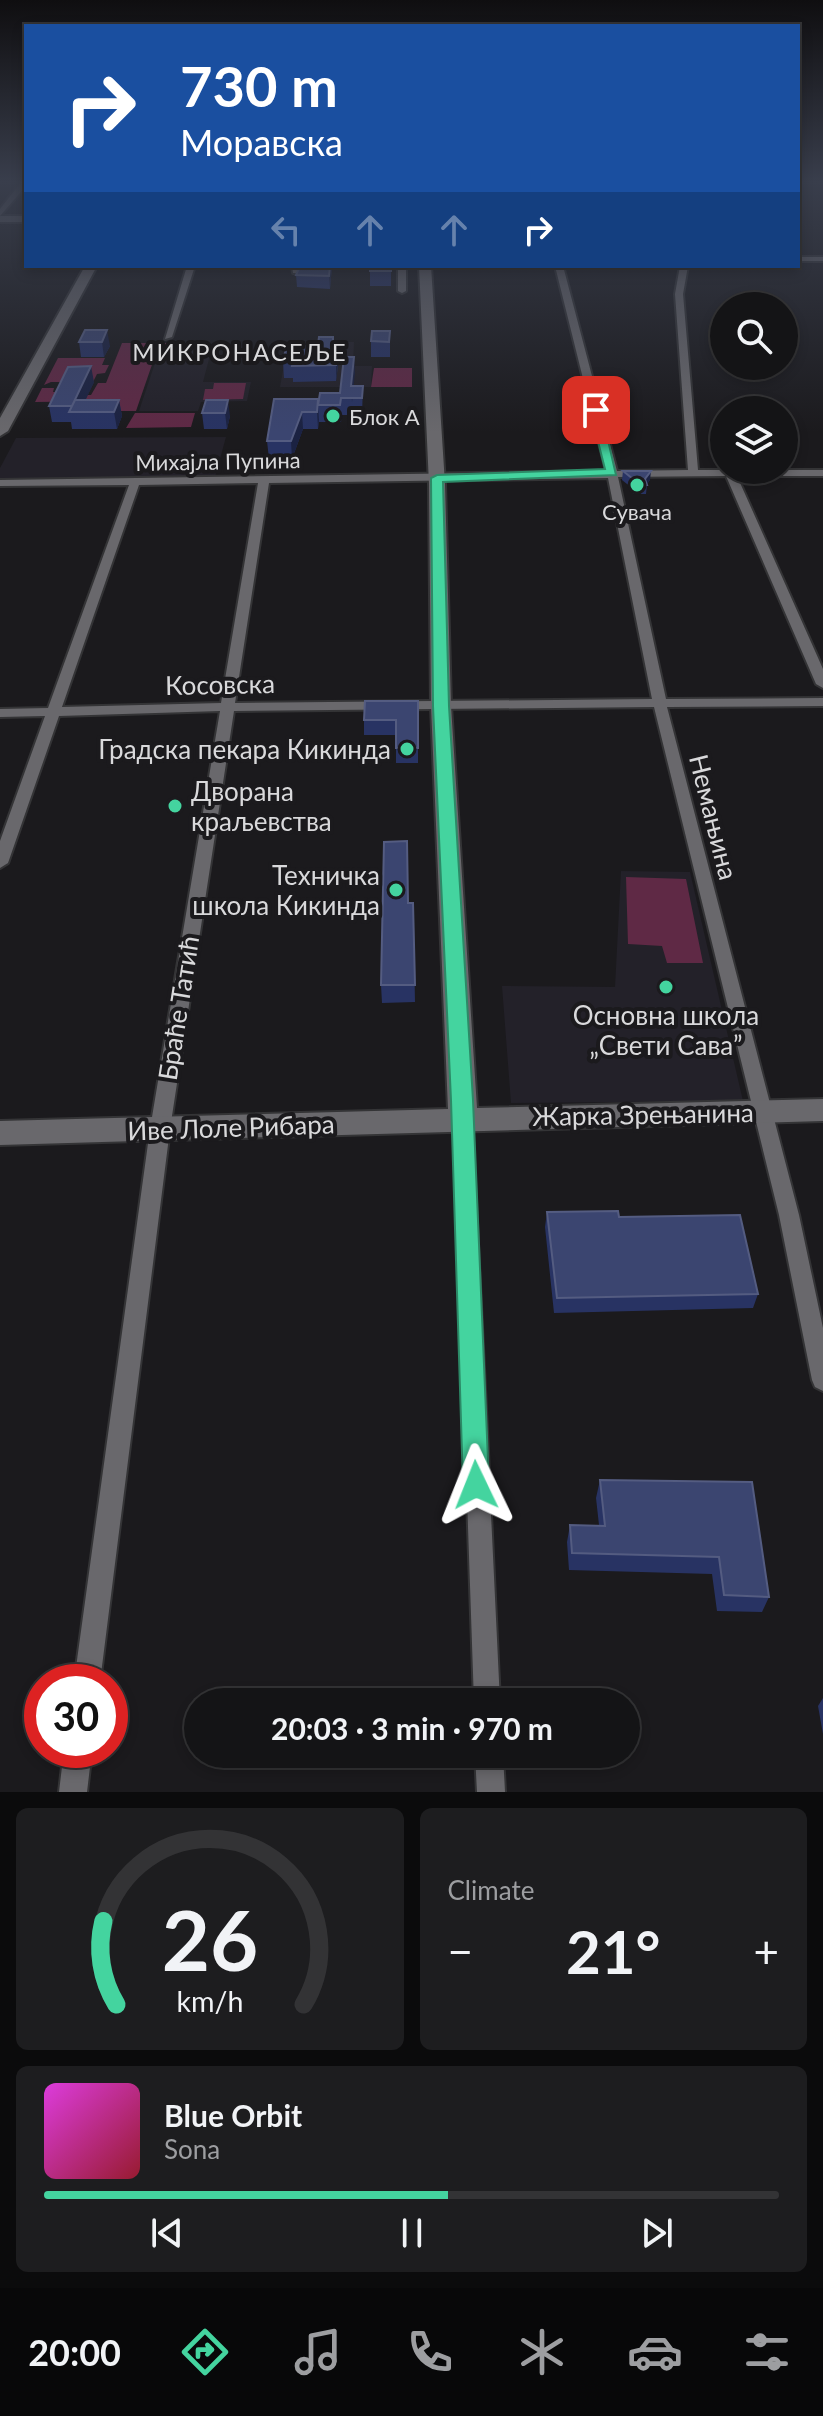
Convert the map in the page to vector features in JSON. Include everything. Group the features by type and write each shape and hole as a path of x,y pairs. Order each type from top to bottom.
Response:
{"street":[{"path":"0,431 90,268"},
{"path":"168,337 190,268"},
{"path":"402,268 402,291"},
{"path":"425,268 437,478 441,706 463,1118 486,1688"},
{"name":"Немањина","path":"560,268 612,473 660,705 764,1111 823,1380"},
{"path":"684,268 679,294 693,473"},
{"name":"Михајла Пупина","path":"0,483 710,473"},
{"name":"Михајла Пупина","path":"798,473 823,473"},
{"name":"Браће Татић","path":"89,1664 160,1129 225,707 264,479"},
{"path":"0,863 135,482"},
{"path":"735,484 823,684"},
{"name":"Косовска","path":"0,713 225,707 823,702"},
{"name":"Жарка Зрењанина","path":"463,1118 823,1110"},
{"name":"Иве Лоле Рибара","path":"0,1133 463,1118"},
{"path":"73,1792 76,1768"},
{"path":"490,1768 491,1792"}],"shaded area":[{"path":"288,342 354,342 353,366 372,366 371,387 280,387"},
{"path":"122,343 170,343 168,353 156,353 136,411 109,411 111,401 35,402 42,388 54,388 53,392 64,392 63,395 91,395 98,383 106,383"},
{"path":"173,344 213,344 203,382 251,382 247,401 201,402 198,411 139,411 158,354 170,353"},
{"path":"58,358 105,358 102,365 109,365 105,373 97,374 93,382 51,382 44,385"},
{"path":"374,368 412,368 412,387 371,387"},
{"path":"214,383 246,383 243,399 203,400 205,389 213,389"},
{"path":"135,413 195,413 191,427 126,428"},
{"path":"226,437 215,477 0,481 0,468 16,438"},
{"name":"Основна школа „Свети Сава”","path":"621,871 690,872 743,1101 511,1103 502,986 615,987"},
{"path":"626,877 686,879 703,963 667,963 662,946 628,944"}],"building":[{"path":"299,268 330,268 329,276 296,275"},
{"path":"370,268 391,268 391,271 370,271"},
{"path":"85,330 107,330 102,342 79,342"},
{"path":"372,331 390,331 389,342 371,341"},
{"path":"319,337 333,337 333,342 339,342 336,365 292,366 293,362 283,362 286,348 318,345"},
{"path":"344,357 354,357 351,386 363,386 362,398 341,398 340,405 318,405 320,393 340,393"},
{"path":"91,366 72,406 49,406 68,367"},
{"path":"274,399 318,399 317,412 302,412 291,441 267,441"},
{"path":"75,400 119,400 114,412 69,412"},
{"path":"206,400 228,400 225,413 202,413"},
{"path":"623,471 651,471 645,479 647,485 635,485"},
{"path":"365,701 418,701 418,748 396,748 396,720 364,720"},
{"name":"Техничка школа Кикинда","path":"407,841 408,903 413,903 415,985 381,985 384,842"},
{"path":"618,1211 619,1217 740,1215 758,1294 557,1298 547,1212"},
{"path":"600,1480 752,1482 769,1597 724,1595 719,1557 572,1553 570,1525 605,1526"}],"place":[{"name":"Блок А","path":"333,416"},
{"name":"Сувача","path":"637,485"},
{"name":"Градска пекара Кикинда","path":"407,749"},
{"name":"Дворана краљевства","path":"175,806"},
{"name":"Техничка школа Кикинда","path":"396,890"},
{"name":"Основна школа „Свети Сава”","path":"666,987"}],"district":[{"name":"МИКРОНАСЕЉЕ","path":"240,351"}],"route":[{"path":"476,1485 462,1100 441,706 437,478 612,473 596,410"}]}
